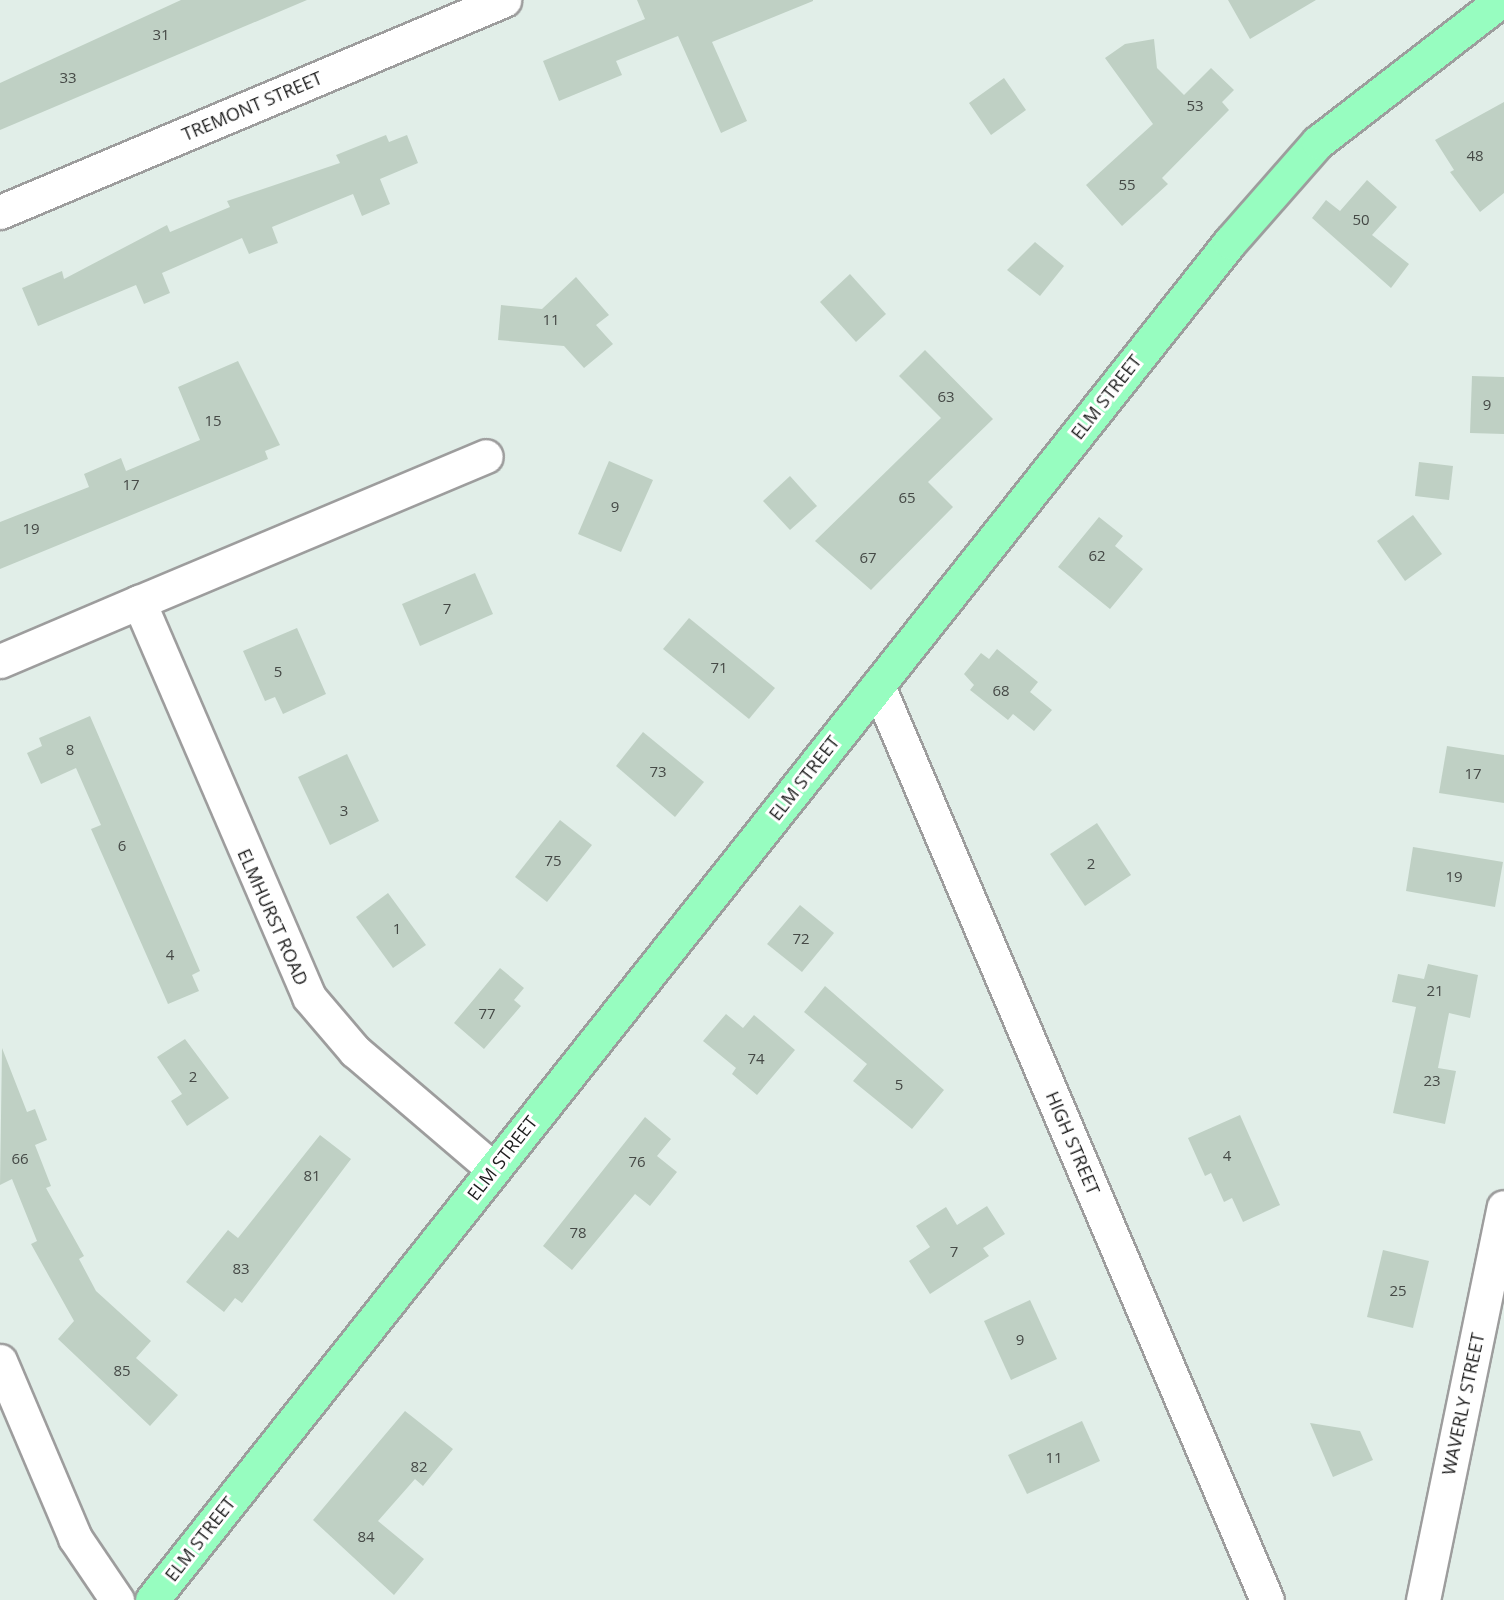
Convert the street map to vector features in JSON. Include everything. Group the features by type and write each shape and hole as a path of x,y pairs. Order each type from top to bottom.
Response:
{"main road":[{"name":"ELM STREET","path":"152,1600 1281,182 1354,112 1502,0"}],"street":[{"name":"TREMONT STREET","path":"0,212 504,0"},
{"path":"0,661 486,456"},
{"name":"ELMHURST ROAD","path":"139,602 309,997 342,1039 493,1169"},
{"name":"HIGH STREET","path":"878,686 1267,1600"},
{"name":"WAVERLY STREET","path":"1423,1600 1504,1208"},
{"path":"0,1360 75,1538 117,1600"}],"building":[{"path":"181,0 307,0 0,130 0,83"},
{"path":"637,0 813,1 712,42 747,121 721,133 678,36 616,61 622,75 559,101 543,61 645,19"},
{"path":"1228,0 1316,0 1250,39"},
{"path":"1154,39 1157,68 1184,95 1211,68 1234,90 1222,102 1229,110 1162,178 1168,184 1122,226 1086,185 1153,124 1105,58 1125,44"},
{"path":"1004,78 1026,110 991,135 969,103"},
{"path":"1504,102 1504,193 1480,212 1450,172 1454,170 1435,140"},
{"path":"386,135 389,142 407,135 418,163 380,179 390,204 362,216 353,194 272,227 278,243 249,254 242,238 162,273 170,293 144,304 136,285 38,326 22,288 62,271 64,279 167,225 170,232 230,207 227,201 340,163 336,155"},
{"path":"1367,180 1397,207 1372,235 1409,264 1391,288 1312,218 1326,200 1340,211"},
{"path":"1035,242 1064,266 1040,296 1007,270"},
{"path":"850,274 886,314 856,342 820,302"},
{"path":"576,277 609,315 596,325 613,344 584,368 564,346 498,340 501,305 542,309"},
{"path":"925,350 993,419 928,482 953,507 871,590 815,541 941,418 899,376"},
{"path":"238,361 280,445 265,451 268,459 0,569 0,522 89,487 84,474 121,458 126,471 200,440 178,387"},
{"path":"1472,376 1504,377 1504,434 1470,433"},
{"path":"609,461 653,480 621,552 578,534"},
{"path":"1419,462 1453,466 1449,500 1415,496"},
{"path":"790,476 817,506 790,530 763,501"},
{"path":"1413,515 1442,554 1405,581 1377,541"},
{"path":"1099,517 1123,536 1115,546 1143,569 1110,609 1058,567"},
{"path":"475,573 493,614 420,646 402,604"},
{"path":"689,618 775,688 749,719 663,649"},
{"path":"297,628 326,694 283,714 275,697 265,701 243,651"},
{"path":"997,649 1038,682 1030,692 1052,710 1034,731 1013,714 1008,720 970,690 974,685 964,674 981,653 989,659"},
{"path":"90,716 200,971 192,975 199,991 168,1004 91,829 101,825 76,768 41,784 27,753 42,746 39,738"},
{"path":"643,732 704,782 675,817 616,766"},
{"path":"1447,746 1504,755 1504,803 1439,793"},
{"path":"347,754 379,821 330,845 298,777"},
{"path":"560,820 592,845 547,902 515,877"},
{"path":"1097,823 1131,875 1085,906 1050,854"},
{"path":"1413,847 1503,862 1495,907 1406,891"},
{"path":"388,893 426,945 393,968 356,917"},
{"path":"800,905 834,933 802,972 767,944"},
{"path":"1428,964 1478,975 1470,1018 1449,1013 1438,1068 1456,1071 1445,1124 1393,1113 1416,1007 1392,1002 1398,974 1424,979"},
{"path":"500,968 524,988 514,1000 521,1006 484,1049 454,1023"},
{"path":"825,986 944,1090 912,1129 853,1081 867,1064 804,1012"},
{"path":"726,1014 743,1028 754,1015 795,1050 757,1095 732,1074 736,1068 703,1041"},
{"path":"185,1039 229,1098 187,1126 171,1101 182,1094 157,1057"},
{"path":"2,1048 27,1112 35,1109 47,1140 35,1145 51,1186 46,1188 84,1256 79,1259 96,1291 151,1341 136,1358 178,1395 150,1426 58,1339 74,1321 31,1244 37,1241 12,1179 0,1185"},
{"path":"1240,1115 1280,1205 1243,1222 1232,1198 1224,1202 1211,1173 1205,1176 1188,1138"},
{"path":"645,1117 671,1139 657,1156 677,1172 650,1206 635,1194 572,1270 543,1246"},
{"path":"320,1135 351,1159 242,1303 235,1298 224,1312 186,1282 228,1230 238,1238"},
{"path":"987,1206 1005,1234 983,1248 989,1256 930,1294 909,1261 930,1247 916,1226 946,1207 957,1225"},
{"path":"1383,1250 1429,1261 1413,1328 1367,1317"},
{"path":"1030,1300 1057,1359 1011,1380 984,1321"},
{"path":"405,1411 453,1449 423,1486 415,1479 378,1521 424,1559 394,1595 313,1520"},
{"path":"1082,1421 1100,1461 1027,1494 1008,1455"},
{"path":"1310,1423 1360,1431 1373,1460 1333,1477"}]}
